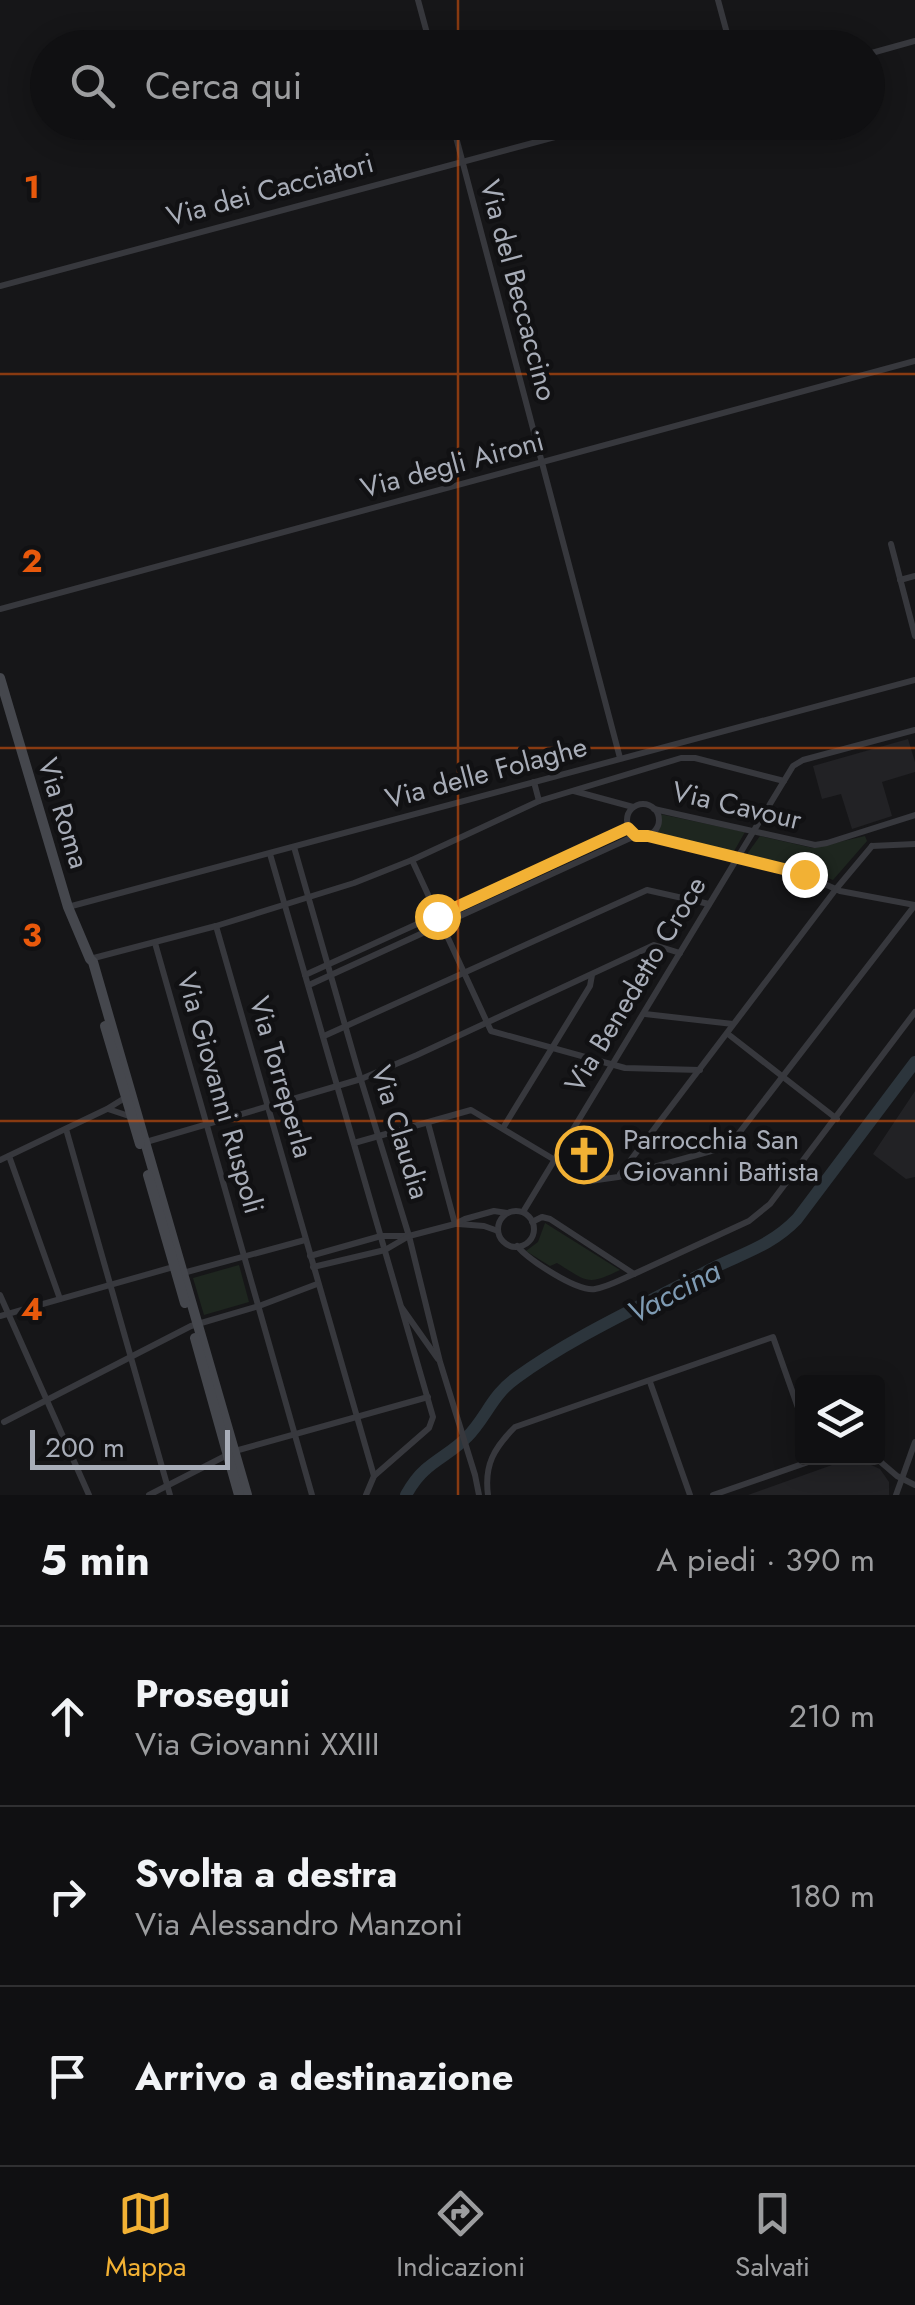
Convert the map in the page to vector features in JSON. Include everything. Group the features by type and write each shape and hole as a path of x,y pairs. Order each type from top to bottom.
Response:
{"street":[{"path":"418,0 426,30"},
{"path":"718,0 727,30"},
{"path":"885,49 915,41"},
{"name":"Via del Beccaccino","path":"457,140 620,758"},
{"name":"Via dei Cacciatori","path":"0,286 542,140"},
{"name":"Via degli Aironi","path":"0,609 915,362"},
{"path":"891,544 915,636"},
{"path":"900,580 915,576"},
{"name":"Via Roma","path":"0,678 68,907 90,959 87,963 247,1495"},
{"name":"Via delle Folaghe","path":"68,907 915,680"},
{"path":"90,959 216,926 354,883 539,801 686,757 784,781 800,761 915,730"},
{"name":"Via Benedetto Croce","path":"523,1212 784,781"},
{"path":"534,782 539,801"},
{"name":"Via Cavour","path":"573,790 633,808"},
{"path":"636,836 628,828 627,815 642,804 654,809 659,819 656,830 648,836"},
{"name":"Via Cavour","path":"654,809 815,844 827,844 915,815"},
{"path":"305,975 628,828"},
{"path":"868,831 872,846"},
{"path":"309,985 636,836 798,872 836,889 915,904 729,1146 618,1177 590,1180 471,1110 354,1143"},
{"path":"618,1177 872,846 915,844"},
{"name":"Via Claudia","path":"294,847 409,1236 440,1362"},
{"name":"Via Claudia","path":"270,854 428,1397"},
{"path":"412,860 491,1031 626,1068 700,1070"},
{"path":"536,870 540,880"},
{"path":"324,1036 647,890 709,904"},
{"name":"Via Torreperla","path":"216,926 317,1284"},
{"name":"Via Giovanni Ruspoli","path":"155,943 259,1306"},
{"path":"143,1142 361,1078 654,945 680,953"},
{"path":"503,1128 554,1048 590,986 592,975"},
{"path":"517,1246 580,1288 598,1288 761,1213 837,1119 915,1012"},
{"path":"645,1014 735,1024"},
{"path":"728,1034 837,1119"},
{"path":"0,1160 130,1096"},
{"name":"Via Roma","path":"130,1096 132,1117 143,1142"},
{"path":"107,1109 132,1117"},
{"path":"428,1122 456,1224"},
{"path":"66,1128 170,1495"},
{"path":"8,1156 60,1300"},
{"path":"310,1256 381,1236 409,1236 494,1211 523,1212 532,1222 533,1233 527,1242 517,1246 506,1244 498,1231 456,1224"},
{"path":"498,1231 500,1220 508,1213"},
{"path":"532,1222 542,1217 550,1219 634,1274"},
{"path":"313,1267 385,1250 409,1236"},
{"path":"4,1315 110,1284 305,1240"},
{"path":"4,1422 194,1325 317,1284 374,1476"},
{"path":"0,1295 4,1315 89,1495"},
{"name":"Via Claudia","path":"398,1302 440,1362"},
{"path":"259,1306 312,1495"},
{"path":"488,1495 486,1476 494,1451 515,1428 773,1338 795,1399"},
{"path":"440,1362 478,1495"},
{"path":"650,1382 690,1495"},
{"path":"149,1495 231,1452 428,1397 433,1417 430,1428 374,1476 366,1495"},
{"path":"896,1495 915,1442"},
{"name":"Via Roma","path":"231,1452 239,1495"},
{"path":"713,1495 797,1465"},
{"path":"885,1465 915,1485"}],"shaded area":[{"path":"908,739 915,772 882,782 892,816 852,829 841,794 822,799 813,766"},
{"path":"660,814 745,832 733,853 656,834 661,826"},
{"path":"760,836 813,848 865,836 867,841 833,880 747,854"},
{"path":"915,1091 915,1177 906,1179 873,1154"},
{"path":"545,1223 620,1270 588,1280 557,1263 550,1266 526,1251 538,1242"},
{"path":"239,1265 249,1302 204,1315 193,1278"},
{"path":"832,1465 871,1465 880,1469 889,1482 889,1495 748,1495"}],"waterway":[{"name":"Vaccina","path":"406,1495 422,1473 467,1437 516,1378 586,1334 756,1248 787,1228 915,1062"}],"place":[{"name":"Parrocchia San Giovanni Battista","path":"584,1155"}],"route":[{"path":"437,916 628,828 636,836 804,874"}]}
